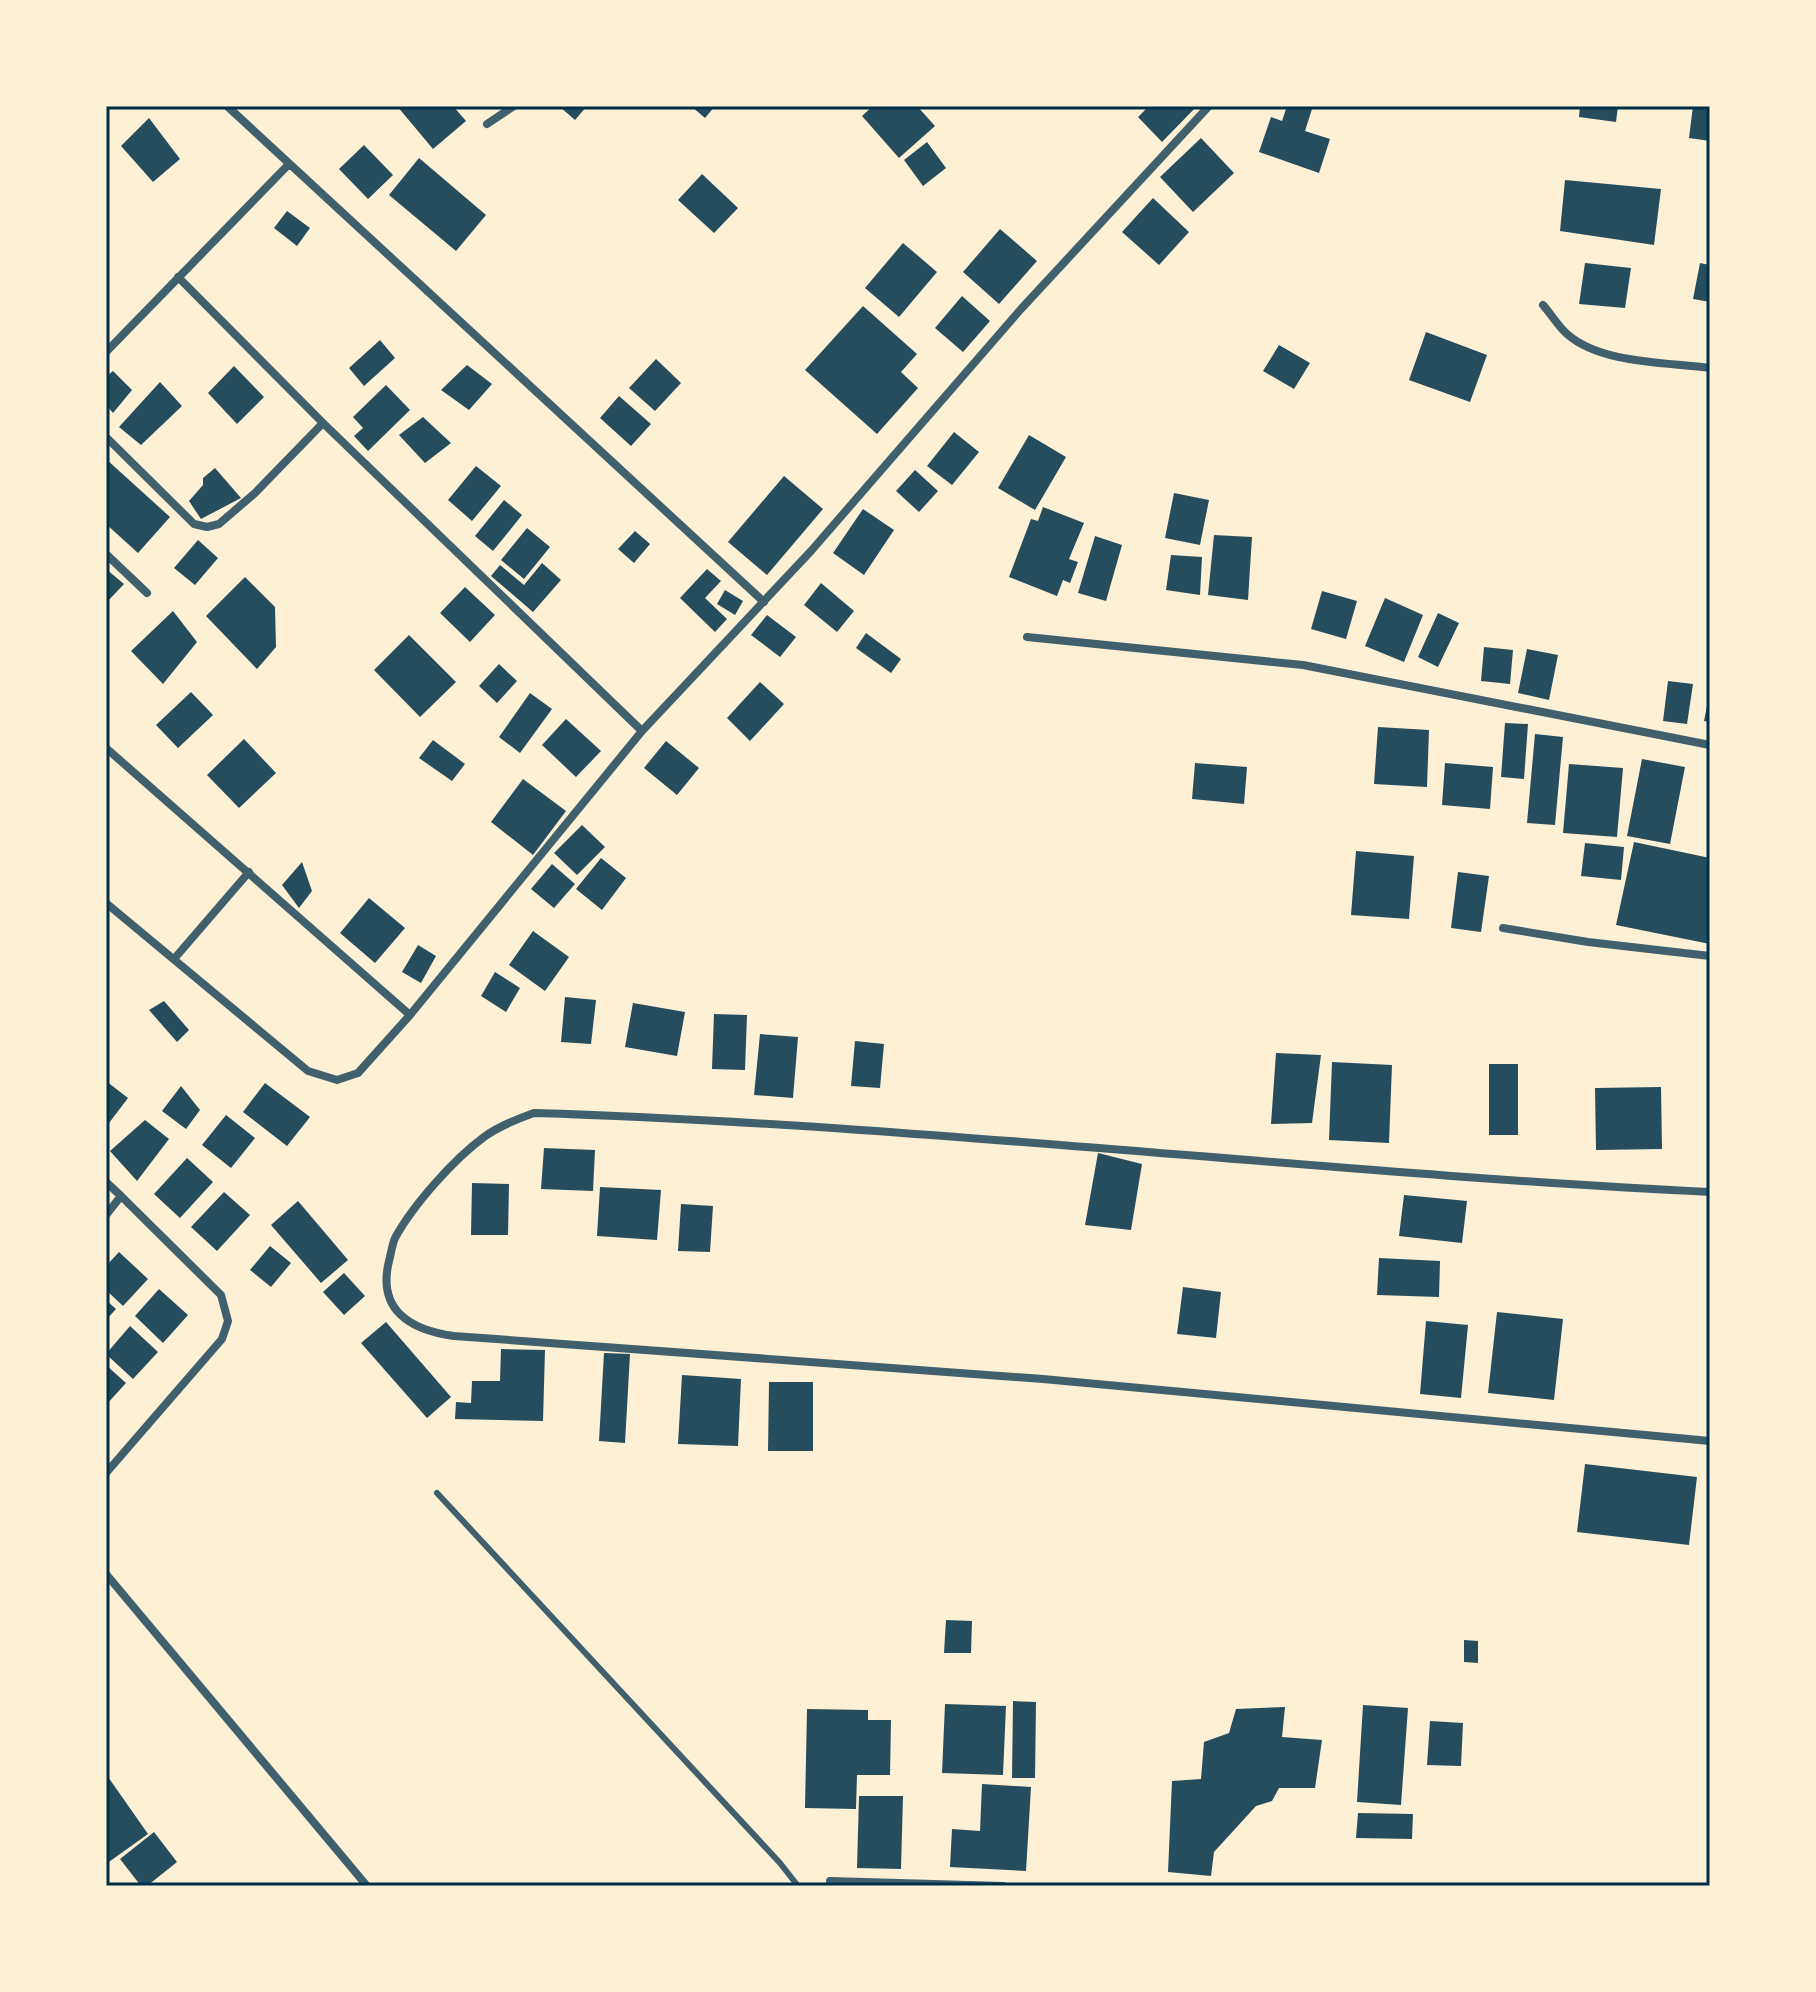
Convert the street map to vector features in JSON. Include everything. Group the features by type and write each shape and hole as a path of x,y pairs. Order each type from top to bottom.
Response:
{"street":[{"path":"227,106 764,602"},
{"path":"487,124 514,106"},
{"path":"106,903 308,1071 337,1080 358,1073 410,1015 642,731 764,602 1021,309 1209,106"},
{"path":"106,352 289,164"},
{"path":"178,277 323,423 642,731"},
{"path":"1543,305 1567,334 1590,348 1617,358 1710,368"},
{"path":"106,437 194,524 207,527 219,524 255,493 323,423"},
{"path":"106,554 147,593"},
{"path":"1027,637 1303,665 1710,745"},
{"path":"106,748 410,1015"},
{"path":"174,959 249,872"},
{"path":"1503,928 1588,942 1710,956"},
{"path":"1710,1192 1582,1186 847,1130 534,1113 512,1121 485,1137 449,1167 395,1239 385,1280 389,1300 400,1315 431,1333 454,1336 1043,1379 1710,1441"},
{"path":"106,1182 221,1295 228,1321 222,1339 106,1473"},
{"path":"106,1215 121,1196"},
{"path":"106,1574 367,1886"},
{"path":"830,1881 1003,1886"}],"lane":[{"path":"437,1493 798,1886"}],"building":[{"path":"397,106 453,106 466,121 433,149"},
{"path":"559,106 587,106 575,120"},
{"path":"691,106 715,106 705,118"},
{"path":"873,106 917,106 935,126 899,158 862,116"},
{"path":"1149,106 1197,106 1162,142 1138,117"},
{"path":"1287,106 1312,109 1305,131 1330,139 1319,173 1259,152 1271,117 1282,121"},
{"path":"1580,106 1618,106 1616,122 1579,117"},
{"path":"1693,106 1710,109 1710,141 1689,138"},
{"path":"149,118 180,159 153,182 121,146"},
{"path":"1201,138 1234,173 1193,212 1160,177"},
{"path":"927,142 946,168 923,186 904,160"},
{"path":"364,145 393,175 368,199 339,169"},
{"path":"419,158 486,215 456,251 389,195"},
{"path":"702,174 738,208 714,233 678,200"},
{"path":"1565,180 1661,189 1654,245 1560,231"},
{"path":"1153,198 1189,232 1159,265 1122,232"},
{"path":"287,211 310,228 297,246 274,228"},
{"path":"1000,229 1037,261 999,304 963,272"},
{"path":"903,243 937,272 899,317 865,288"},
{"path":"1585,263 1631,268 1625,308 1579,304"},
{"path":"1700,263 1710,265 1710,302 1693,299"},
{"path":"962,296 990,321 963,352 935,328"},
{"path":"863,306 917,354 901,372 918,388 877,434 805,370"},
{"path":"1426,332 1487,355 1470,402 1409,380"},
{"path":"380,340 395,358 364,386 349,368"},
{"path":"1279,345 1310,363 1294,389 1263,371"},
{"path":"656,359 681,383 655,411 629,388"},
{"path":"467,365 492,384 469,410 441,390"},
{"path":"234,366 264,397 237,424 208,393"},
{"path":"113,371 132,390 113,413 106,405 106,377"},
{"path":"160,382 182,406 141,445 119,427"},
{"path":"386,385 410,410 368,451 354,436 363,428 353,417"},
{"path":"619,396 651,424 631,446 600,418"},
{"path":"423,417 451,443 425,463 399,435"},
{"path":"954,432 979,452 952,485 927,466"},
{"path":"1029,435 1066,457 1035,510 998,488"},
{"path":"106,459 170,517 138,553 106,524"},
{"path":"476,466 501,486 472,521 448,500"},
{"path":"215,468 241,498 201,519 189,501 203,485 203,478"},
{"path":"915,470 938,491 919,512 896,491"},
{"path":"784,476 823,509 767,575 728,542"},
{"path":"1174,493 1209,500 1200,545 1165,538"},
{"path":"504,500 522,515 493,551 475,536"},
{"path":"1043,507 1084,523 1069,559 1078,562 1070,583 1063,580 1057,596 1009,577 1031,519 1038,521"},
{"path":"863,509 894,530 864,575 833,553"},
{"path":"527,528 550,547 524,579 501,560"},
{"path":"635,531 650,544 634,563 618,549"},
{"path":"1214,535 1252,537 1248,600 1208,595"},
{"path":"1095,536 1122,545 1106,601 1078,593"},
{"path":"198,540 218,558 195,585 174,568"},
{"path":"1171,555 1202,557 1200,595 1166,590"},
{"path":"542,563 561,580 533,612 491,576 500,565 524,585"},
{"path":"106,569 124,584 106,603"},
{"path":"707,569 721,581 705,598 727,619 715,632 680,598"},
{"path":"245,577 275,607 276,647 257,669 206,616"},
{"path":"821,583 854,611 837,632 804,605"},
{"path":"465,587 495,615 470,642 440,613"},
{"path":"725,590 743,601 735,615 717,604"},
{"path":"1322,591 1357,601 1346,639 1311,629"},
{"path":"1385,598 1423,615 1404,662 1365,646"},
{"path":"173,611 197,642 163,684 131,651"},
{"path":"1438,613 1459,623 1438,667 1418,657"},
{"path":"767,615 796,637 780,657 751,635"},
{"path":"866,633 901,659 891,673 856,648"},
{"path":"409,635 456,682 420,717 374,670"},
{"path":"1484,647 1513,650 1510,684 1481,681"},
{"path":"1527,649 1558,655 1549,700 1518,693"},
{"path":"499,664 517,681 497,703 479,686"},
{"path":"1668,681 1693,684 1687,724 1663,721"},
{"path":"760,682 784,704 750,741 727,718"},
{"path":"191,692 213,715 178,748 156,725"},
{"path":"530,693 552,709 520,753 499,737"},
{"path":"1710,696 1710,722 1704,721"},
{"path":"566,719 601,751 576,777 542,745"},
{"path":"1505,723 1528,724 1524,779 1501,777"},
{"path":"1378,727 1429,730 1427,787 1374,784"},
{"path":"1535,734 1563,737 1555,825 1527,823"},
{"path":"244,739 276,773 239,808 207,775"},
{"path":"433,740 465,764 452,781 419,758"},
{"path":"666,741 699,768 677,795 644,768"},
{"path":"1642,759 1685,767 1670,844 1627,836"},
{"path":"1195,763 1247,767 1244,804 1192,799"},
{"path":"1445,763 1493,767 1490,809 1442,805"},
{"path":"1569,764 1623,768 1617,837 1563,833"},
{"path":"523,779 566,811 533,855 491,822"},
{"path":"582,825 605,847 577,875 554,853"},
{"path":"1634,842 1710,858 1710,944 1616,925"},
{"path":"1585,843 1624,847 1621,880 1581,876"},
{"path":"1356,851 1414,856 1409,919 1351,915"},
{"path":"601,858 626,878 602,910 576,889"},
{"path":"302,862 312,891 299,908 282,885"},
{"path":"552,864 575,884 554,908 531,889"},
{"path":"1458,872 1489,876 1481,932 1451,928"},
{"path":"369,898 405,928 375,963 340,933"},
{"path":"533,931 569,957 545,991 509,965"},
{"path":"418,945 436,956 421,983 402,972"},
{"path":"495,972 520,988 506,1012 481,996"},
{"path":"565,997 596,1000 591,1044 561,1042"},
{"path":"164,1001 189,1030 177,1042 149,1010"},
{"path":"633,1003 685,1012 677,1056 625,1047"},
{"path":"714,1014 747,1015 745,1070 712,1069"},
{"path":"760,1034 798,1037 793,1098 754,1095"},
{"path":"855,1041 884,1044 880,1088 851,1086"},
{"path":"1276,1053 1321,1055 1312,1123 1271,1124"},
{"path":"1332,1062 1392,1065 1389,1143 1329,1140"},
{"path":"1489,1064 1518,1064 1518,1135 1489,1135"},
{"path":"106,1081 128,1098 106,1127"},
{"path":"265,1083 310,1117 287,1146 243,1112"},
{"path":"181,1086 200,1110 186,1129 162,1111"},
{"path":"1661,1087 1662,1149 1596,1150 1595,1088"},
{"path":"226,1115 255,1138 231,1168 202,1145"},
{"path":"145,1120 169,1139 137,1181 110,1151"},
{"path":"544,1148 595,1150 593,1191 541,1189"},
{"path":"1098,1153 1142,1164 1131,1230 1085,1225"},
{"path":"187,1158 213,1182 180,1218 154,1194"},
{"path":"472,1183 509,1184 508,1235 471,1235"},
{"path":"600,1187 661,1190 657,1240 597,1236"},
{"path":"224,1192 250,1215 217,1251 191,1227"},
{"path":"1404,1195 1467,1201 1462,1243 1399,1236"},
{"path":"298,1201 348,1260 321,1283 271,1225"},
{"path":"681,1204 713,1206 710,1252 678,1251"},
{"path":"270,1246 291,1263 271,1287 250,1270"},
{"path":"119,1252 148,1279 123,1306 106,1290 106,1266"},
{"path":"1379,1258 1440,1261 1439,1297 1377,1295"},
{"path":"344,1273 365,1296 344,1315 323,1292"},
{"path":"1183,1287 1221,1292 1216,1338 1177,1334"},
{"path":"159,1289 188,1315 163,1343 135,1316"},
{"path":"106,1300 116,1309 106,1320"},
{"path":"1497,1312 1563,1319 1554,1400 1488,1393"},
{"path":"1426,1321 1468,1325 1461,1398 1420,1394"},
{"path":"386,1322 451,1397 427,1418 361,1343"},
{"path":"130,1326 158,1352 133,1379 106,1354"},
{"path":"501,1349 545,1350 543,1421 455,1419 456,1402 471,1403 472,1381 500,1381"},
{"path":"604,1353 630,1354 625,1443 599,1441"},
{"path":"106,1365 126,1383 106,1405"},
{"path":"682,1375 741,1379 738,1446 678,1444"},
{"path":"769,1382 813,1382 813,1451 768,1451"},
{"path":"1585,1464 1697,1477 1689,1545 1577,1532"},
{"path":"946,1620 972,1621 971,1653 944,1653"},
{"path":"1464,1640 1478,1641 1478,1663 1464,1662"},
{"path":"1013,1701 1036,1702 1035,1778 1012,1778"},
{"path":"945,1704 1006,1706 1003,1775 942,1773"},
{"path":"1363,1705 1408,1708 1401,1805 1357,1802"},
{"path":"1285,1707 1282,1737 1322,1740 1315,1788 1279,1788 1272,1801 1256,1806 1214,1852 1211,1876 1168,1872 1172,1781 1201,1779 1204,1742 1229,1733 1236,1709"},
{"path":"807,1709 868,1710 868,1720 891,1720 890,1775 857,1775 856,1809 805,1808"},
{"path":"1430,1721 1463,1723 1461,1766 1427,1765"},
{"path":"106,1774 148,1834 106,1864"},
{"path":"982,1784 1031,1787 1026,1871 950,1867 952,1829 980,1831"},
{"path":"859,1796 903,1796 901,1869 857,1868"},
{"path":"1358,1813 1413,1814 1412,1839 1356,1838"},
{"path":"154,1832 177,1862 147,1886 141,1886 120,1859"}]}
